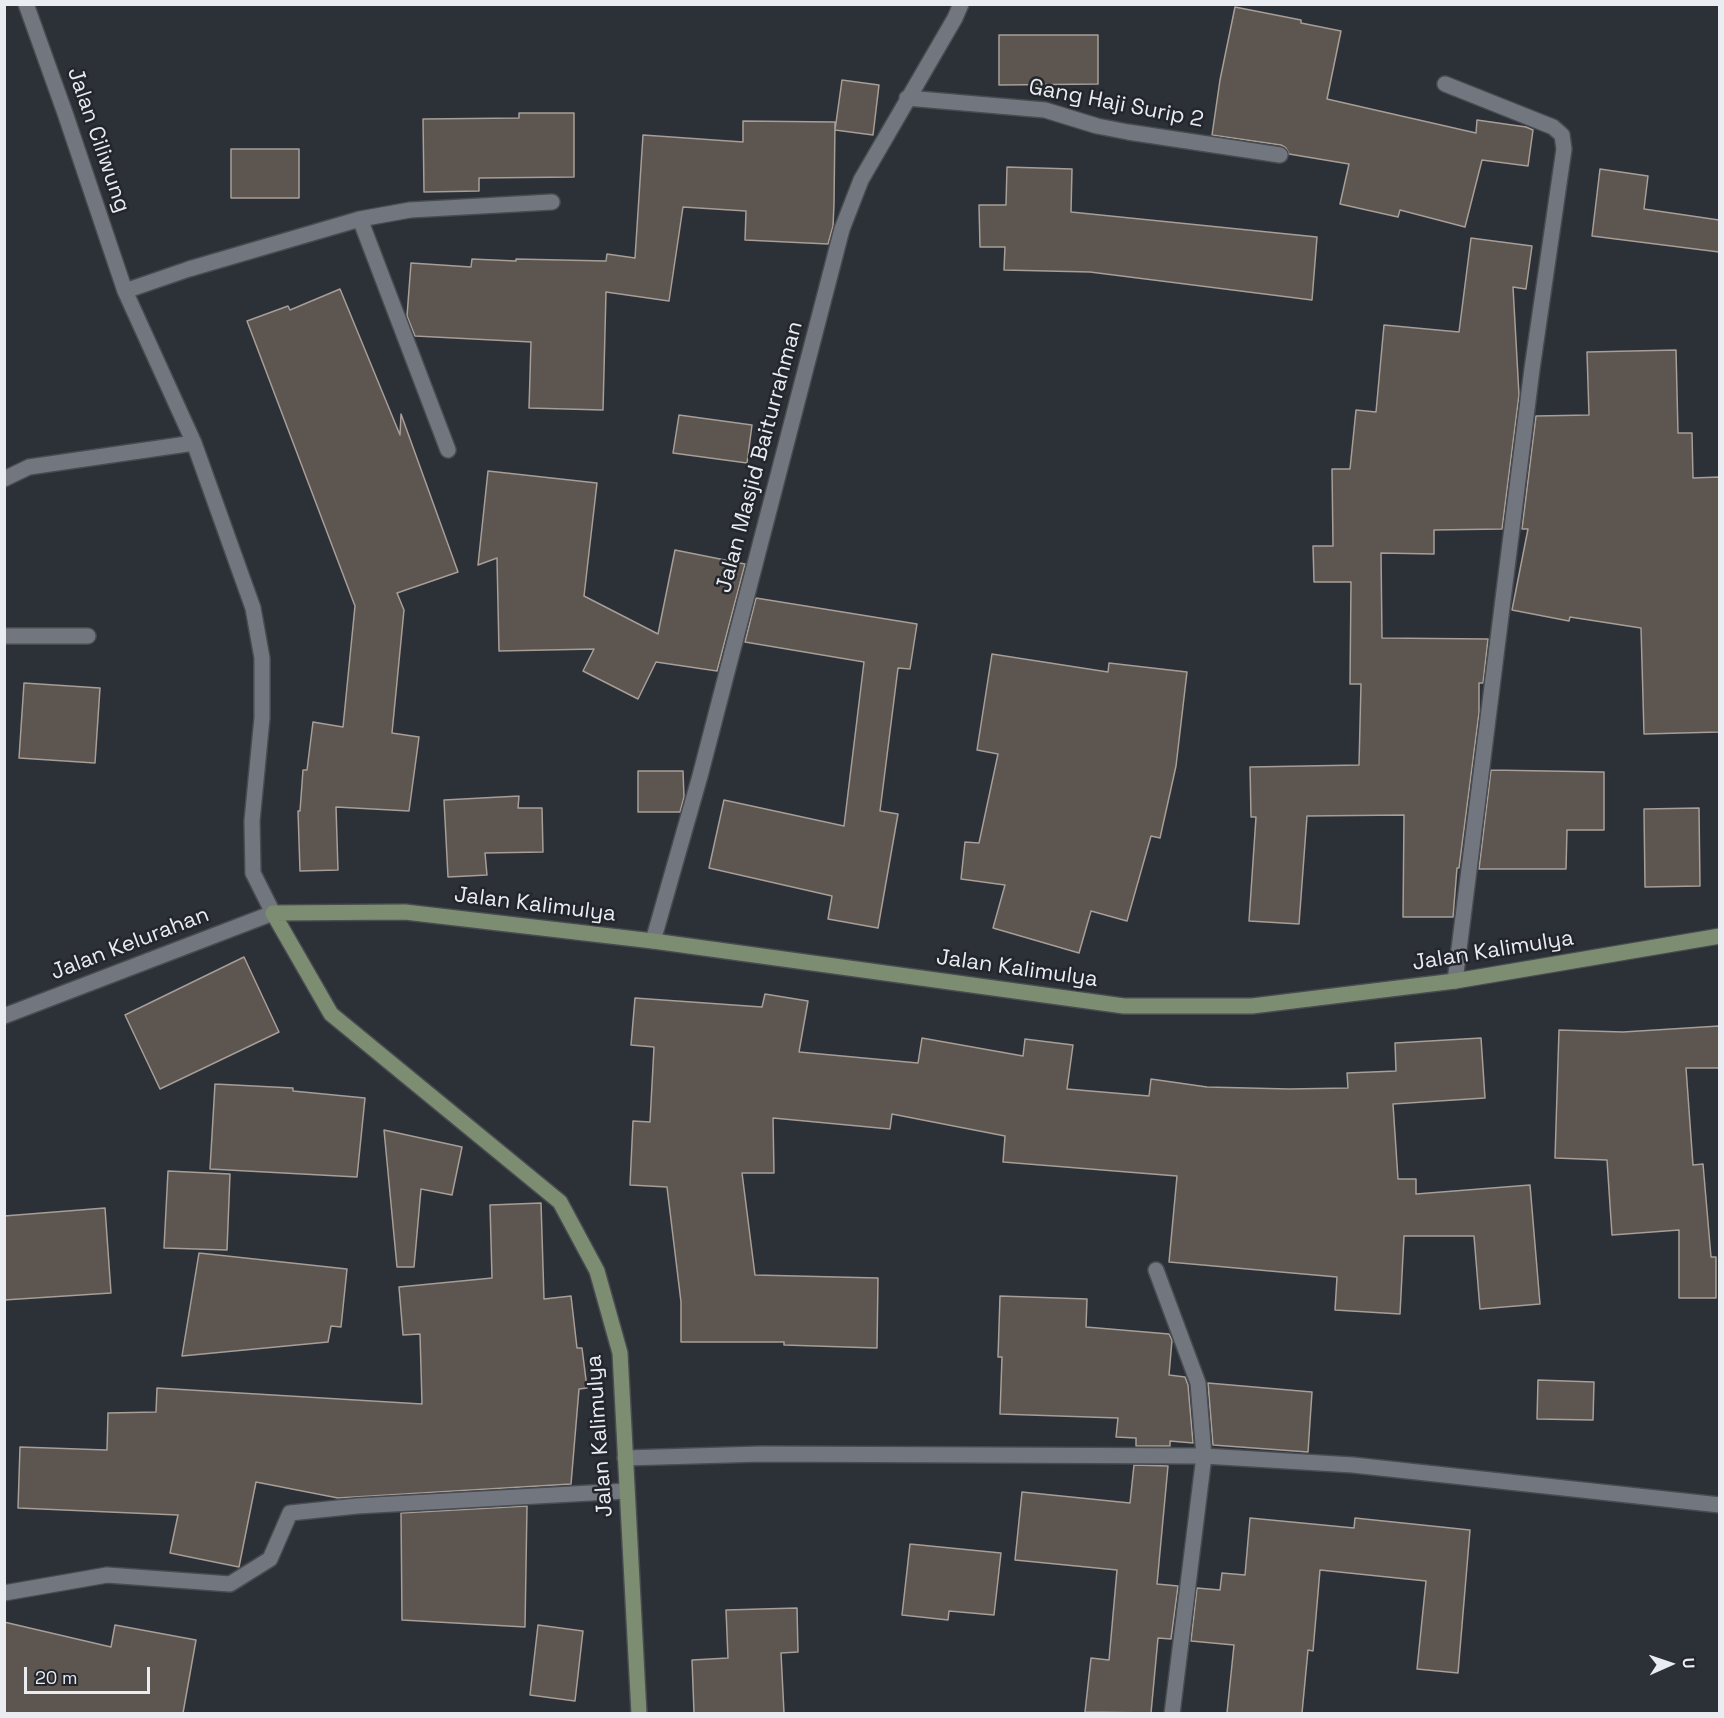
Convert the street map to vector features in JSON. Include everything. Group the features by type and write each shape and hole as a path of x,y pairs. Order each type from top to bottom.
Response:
{"street":[{"name":"Jalan Ciliwung","path":"26,4 125,291 194,443 253,608 262,658 262,718 252,821 253,873 273,914"},
{"name":"Jalan Masjid Baiturrahman","path":"653,941 703,765 842,229 861,180 961,4"},
{"path":"1445,84 1553,127 1562,135 1564,148 1532,369 1455,981"},
{"name":"Gang Haji Surip 2","path":"907,98 1045,110 1107,128 1280,155"},
{"path":"125,291 189,269 360,219 410,210 552,202"},
{"path":"360,219 448,450"},
{"path":"4,479 29,467 194,443"},
{"path":"4,636 88,636"},
{"name":"Jalan Kalimulya","path":"639,1713 620,1353 597,1271 560,1202 331,1014 273,914 405,912 653,941 1124,1006 1252,1006 1455,981 1719,936"},
{"name":"Jalan Kelurahan","path":"4,1016 273,914"},
{"path":"1156,1270 1198,1383 1204,1456 1172,1713"},
{"path":"625,1458 761,1454 1204,1456 1353,1465 1719,1505"},
{"path":"4,1593 107,1575 230,1584 270,1559 290,1513 357,1506 626,1491"}],"building":[{"path":"1235,7 1301,20 1301,23 1341,31 1327,99 1476,133 1477,120 1526,127 1533,130 1528,166 1482,160 1465,227 1400,210 1398,217 1340,204 1349,164 1289,154 1281,145 1212,135 1220,80"},
{"path":"999,35 1098,35 1098,84 999,85"},
{"path":"842,80 879,85 873,135 835,130"},
{"path":"519,113 574,113 574,177 479,178 479,191 424,192 423,119 519,118"},
{"path":"743,121 835,122 833,226 828,244 745,240 746,211 683,207 669,301 606,292 603,410 529,408 531,342 415,336 407,316 411,263 471,267 472,259 606,261 607,254 635,258 643,135 743,142"},
{"path":"231,149 299,149 299,198 231,198"},
{"path":"1007,167 1072,169 1071,212 1317,237 1312,300 1090,272 1004,270 1005,247 980,247 979,205 1006,205"},
{"path":"1600,169 1648,176 1644,209 1719,220 1719,252 1592,236"},
{"path":"1471,238 1532,246 1526,289 1513,287 1519,395 1502,529 1434,530 1434,554 1381,553 1382,638 1488,639 1483,683 1479,683 1479,713 1459,868 1457,868 1453,917 1403,917 1404,815 1307,816 1299,924 1249,921 1256,817 1251,817 1250,767 1359,765 1361,684 1350,684 1351,582 1314,582 1313,546 1333,546 1332,469 1350,469 1356,410 1376,412 1384,325 1459,332"},
{"path":"340,289 400,435 401,414 458,572 397,593 404,610 392,733 419,737 409,811 336,807 338,870 300,871 298,811 300,811 303,770 307,770 313,722 343,727 355,606 247,321 288,306 290,310"},
{"path":"1676,350 1678,433 1692,433 1693,478 1719,477 1719,732 1644,734 1641,628 1570,617 1569,621 1512,610 1528,529 1522,529 1536,416 1589,415 1587,352"},
{"path":"679,415 752,425 747,463 673,453"},
{"path":"488,471 597,483 584,596 658,634 675,550 745,564 717,671 656,662 638,699 583,671 594,649 499,651 497,558 478,565"},
{"path":"756,598 917,624 910,669 898,668 880,811 898,814 878,928 828,919 832,896 709,868 724,800 844,826 864,662 745,642"},
{"path":"992,654 1108,672 1109,663 1187,672 1176,766 1160,838 1151,836 1127,921 1091,911 1079,953 993,928 1005,885 961,879 965,842 979,843 998,754 977,750"},
{"path":"24,683 100,688 95,763 19,758"},
{"path":"1491,770 1604,772 1604,830 1567,830 1566,869 1479,869"},
{"path":"638,771 683,771 684,797 680,812 638,812"},
{"path":"519,796 518,808 542,808 543,852 485,853 487,875 448,877 444,800"},
{"path":"1699,808 1700,886 1645,887 1644,809"},
{"path":"244,957 279,1032 160,1089 125,1015"},
{"path":"765,994 808,1001 799,1052 918,1063 922,1038 1023,1056 1025,1039 1073,1045 1067,1089 1149,1096 1151,1079 1207,1087 1348,1088 1347,1073 1396,1071 1395,1043 1481,1038 1485,1098 1393,1104 1398,1179 1416,1179 1416,1194 1530,1185 1540,1304 1480,1309 1474,1236 1404,1236 1400,1314 1335,1310 1337,1277 1169,1262 1177,1176 1003,1162 1005,1136 892,1114 890,1129 773,1118 774,1173 742,1173 755,1275 878,1278 877,1348 784,1345 784,1342 681,1342 681,1302 667,1187 630,1185 633,1121 650,1122 654,1047 631,1045 635,998 762,1007"},
{"path":"1719,1026 1719,1068 1686,1068 1693,1165 1703,1164 1711,1257 1716,1257 1716,1298 1679,1298 1679,1230 1612,1235 1607,1160 1555,1158 1559,1030 1623,1032"},
{"path":"215,1084 293,1088 293,1091 365,1098 357,1177 210,1169"},
{"path":"384,1130 462,1147 452,1195 421,1189 414,1267 397,1267"},
{"path":"168,1171 230,1174 227,1250 164,1248"},
{"path":"541,1203 544,1299 571,1296 577,1348 582,1348 587,1388 579,1389 571,1484 338,1498 256,1482 239,1567 170,1553 178,1515 18,1508 20,1447 107,1450 108,1413 156,1412 157,1388 422,1404 420,1334 403,1335 399,1287 492,1278 490,1205"},
{"path":"105,1208 111,1293 4,1300 4,1216"},
{"path":"199,1253 347,1269 341,1327 331,1326 328,1342 182,1356"},
{"path":"1000,1296 1087,1299 1086,1327 1169,1334 1172,1340 1169,1375 1185,1377 1188,1385 1193,1443 1170,1441 1170,1446 1136,1446 1136,1438 1116,1437 1118,1418 1000,1414 1002,1357 998,1357"},
{"path":"1538,1380 1594,1382 1593,1420 1537,1419"},
{"path":"1208,1383 1312,1392 1308,1452 1213,1445"},
{"path":"1134,1465 1168,1466 1157,1584 1178,1586 1171,1639 1158,1638 1151,1713 1085,1712 1091,1658 1109,1660 1117,1570 1015,1560 1022,1492 1130,1503"},
{"path":"527,1506 525,1627 402,1620 401,1513"},
{"path":"1250,1518 1354,1528 1355,1518 1470,1530 1458,1673 1417,1669 1426,1581 1320,1570 1313,1651 1308,1650 1302,1713 1227,1713 1234,1645 1191,1641 1197,1588 1220,1590 1222,1573 1245,1575"},
{"path":"910,1544 1001,1553 994,1615 949,1611 948,1620 902,1615"},
{"path":"797,1608 798,1652 781,1653 784,1713 694,1713 692,1660 728,1658 726,1610"},
{"path":"4,1622 111,1647 115,1625 196,1640 183,1713 4,1713"},
{"path":"538,1625 583,1631 575,1701 530,1695"}]}
